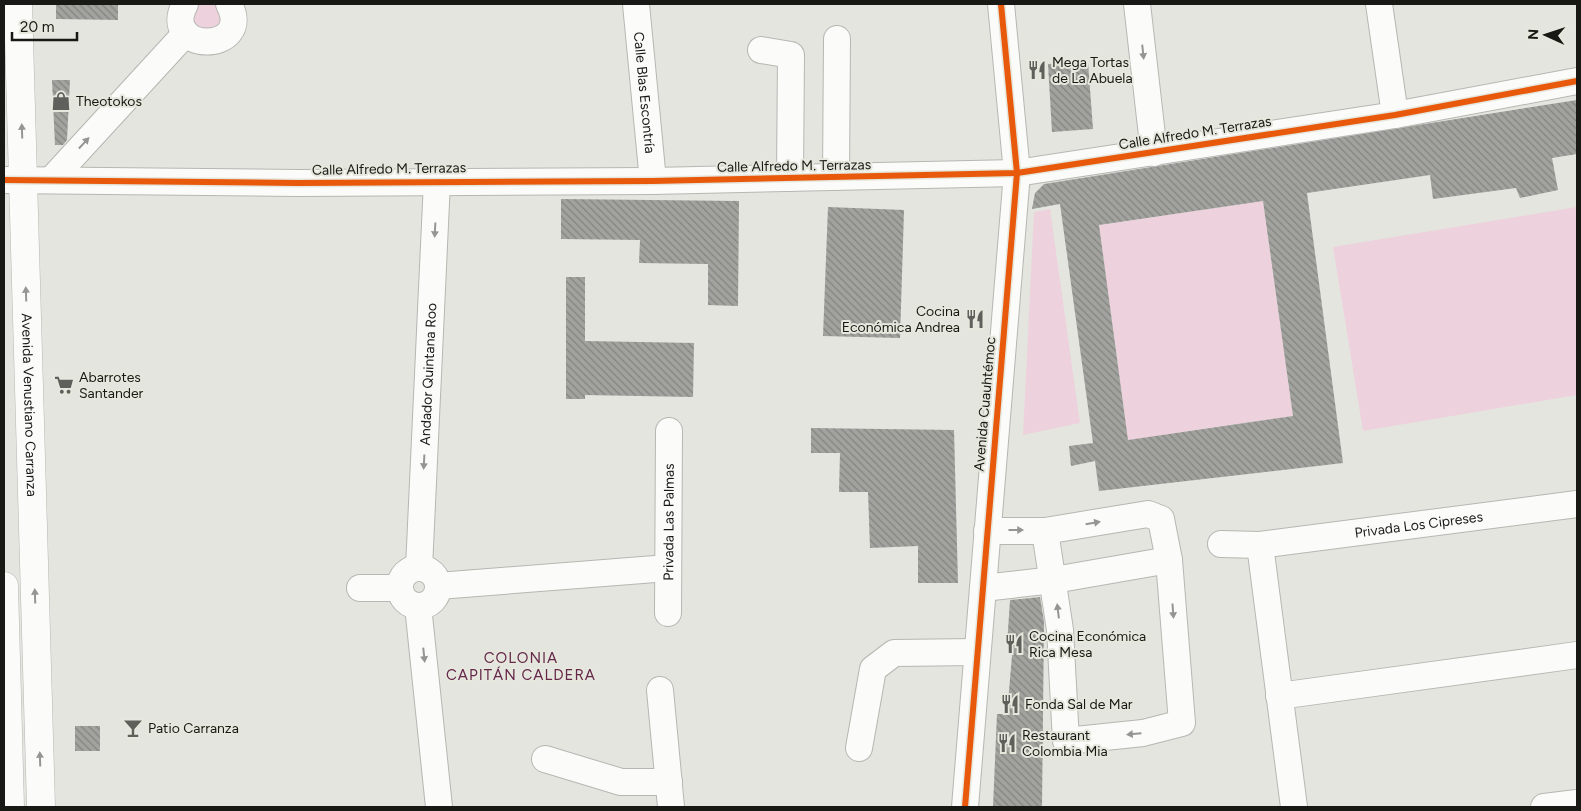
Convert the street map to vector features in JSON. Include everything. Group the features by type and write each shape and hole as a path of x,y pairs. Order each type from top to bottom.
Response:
{"main road":[{"name":"Avenida Venustiano Carranza","path":"18,4 13,180 41,807"},
{"path":"4,586 10,807"}],"street":[{"path":"185,4 181,17 186,33 192,39 209,43 224,37 232,22 229,4"},
{"name":"Calle Blas Escontría","path":"636,4 654,181"},
{"name":"Avenida Cuauhtémoc","path":"965,807 1017,173 1001,4"},
{"path":"1137,4 1154,153"},
{"path":"1380,4 1395,114"},
{"path":"52,179 186,33"},
{"path":"836,39 836,177"},
{"path":"761,50 791,55 790,178"},
{"name":"Calle Alfredo M. Terrazas","path":"13,180 298,183 654,181 1017,173 1395,114 1577,81"},
{"name":"Andador Quintana Roo","path":"419,568 437,181"},
{"name":"Privada Las Palmas","path":"668,614 669,431"},
{"name":"Privada Los Cipreses","path":"1221,544 1260,545 1577,504"},
{"path":"987,531 1045,531 1148,514 1161,519 1169,560 1182,723 1143,734 1066,741 1060,630 1054,580 1045,531"},
{"path":"1260,545 1294,807"},
{"path":"983,588 1054,580 1169,560"},
{"path":"419,568 432,573 438,586 433,600 418,606 405,601 400,588 405,574 419,568"},
{"path":"438,586 668,568"},
{"path":"360,588 400,588"},
{"path":"418,606 439,807"},
{"path":"859,748 873,669 894,652 978,652"},
{"path":"1279,696 1577,655"},
{"path":"545,759 670,795 660,690"},
{"path":"1544,807 1577,803"}],"shaded area":[{"path":"193,4 223,4 224,28 195,31"},
{"path":"1263,201 1293,416 1128,440 1099,225"},
{"path":"1577,207 1577,395 1363,431 1333,247"},
{"path":"1050,209 1080,423 1023,435 1034,212"}],"building":[{"path":"56,4 118,4 118,20 56,19"},
{"path":"1088,62 1093,129 1052,132 1048,64"},
{"name":"Theotokos","path":"52,80 70,80 67,140 63,145 55,145"},
{"path":"1577,100 1577,154 1552,158 1558,190 1520,198 1516,188 1433,199 1430,175 1307,193 1343,463 1099,491 1095,461 1071,466 1069,446 1093,443 1060,204 1032,209 1035,193 1044,184","holes":["1263,201 1293,416 1128,440 1099,225"]},
{"path":"561,199 739,201 738,306 708,305 708,264 639,263 640,240 561,239"},
{"path":"828,207 904,210 900,338 823,336"},
{"path":"566,277 585,277 585,341 694,343 693,397 585,395 585,399 566,399"},
{"path":"811,428 954,430 958,583 918,583 918,546 870,548 868,492 839,492 840,453 811,453"},
{"path":"1040,597 1044,622 1042,807 993,807 997,714 1007,714 1013,644 1007,645 1010,600"},
{"path":"75,726 100,726 100,751 75,751"}],"cycle path":[{"path":"965,807 1017,173 1001,4"},
{"path":"4,180 298,183 653,181 1017,173 1395,115 1577,81"}],"place":[{"name":"Mega Tortas de La Abuela","path":"1037,70"},
{"name":"Theotokos","path":"61,101"},
{"name":"Cocina Económica Andrea","path":"975,319"},
{"name":"Abarrotes Santander","path":"64,385"},
{"name":"Cocina Económica Rica Mesa","path":"1014,644"},
{"name":"Fonda Sal de Mar","path":"1010,704"},
{"name":"Patio Carranza","path":"133,728"},
{"name":"Restaurant Colombia Mia","path":"1007,743"}],"district":[{"name":"COLONIA CAPITÁN CALDERA","path":"521,666"}]}
